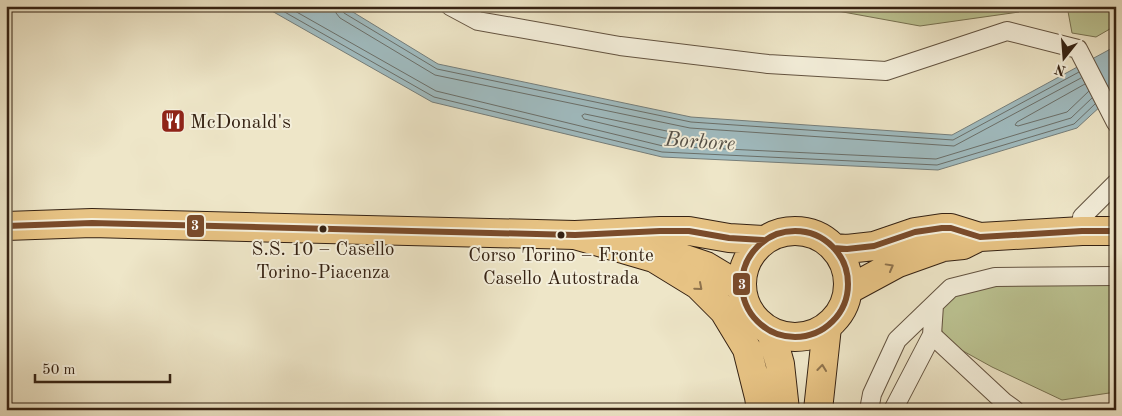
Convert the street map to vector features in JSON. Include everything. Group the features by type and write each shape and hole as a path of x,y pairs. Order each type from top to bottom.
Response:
{"main road":[{"path":"6,226 92,223 575,235 689,231 729,238 763,240"},
{"path":"834,248 848,249 874,246 915,232 942,228 951,228 980,237 1116,230"},
{"path":"792,230 808,232 822,238 834,248 843,260 848,275 848,290 839,314 827,326 814,334 800,337 785,336 771,332 759,324 743,301 741,287 743,269 750,253 763,240 777,233 792,230"},
{"path":"575,235 658,250 706,266 741,287"},
{"path":"575,235 654,258 698,284 724,311 747,349 761,410"},
{"path":"848,290 898,262 943,247 963,245 980,237"},
{"path":"818,410 827,326"},
{"path":"771,332 780,364 785,410"}],"street":[{"path":"450,6 478,21 620,46 768,64 886,71 1007,32 1078,50 1116,123"},
{"path":"1082,231 1082,218 1116,183"},
{"path":"869,410 872,394 897,340 951,288 995,276 1116,276"},
{"path":"893,410 932,335 934,305"},
{"path":"932,335 1015,410"}],"green space":[{"path":"810,6 1019,6 1019,12 920,26"},
{"path":"1067,6 1116,6 1115,26 1096,37 1072,33"},
{"path":"1116,276 1116,392 1062,400 992,367 945,341 934,305 951,288"}],"water":[{"name":"Borbore","path":"263,6 343,6 438,64 691,117 952,135 1116,46 1116,92 1077,128 938,170 662,157 432,102"}],"transit line":[{"name":"3","path":"6,226 92,223 575,235 689,231 729,238 763,240"},
{"name":"3","path":"834,248 847,249 874,246 915,232 942,228 951,228 980,237 1116,231"},
{"name":"3","path":"795,231 815,235 833,246 844,264 848,284 844,304 833,322 815,333 795,337 775,333 757,322 746,304 742,284 746,264 757,246 775,235 795,231"}],"place":[{"name":"McDonald's","path":"173,121"},
{"name":"S.S. 10 – Casello Torino-Piacenza","path":"323,229"},
{"name":"Corso Torino – Fronte Casello Autostrada","path":"561,235"}]}
